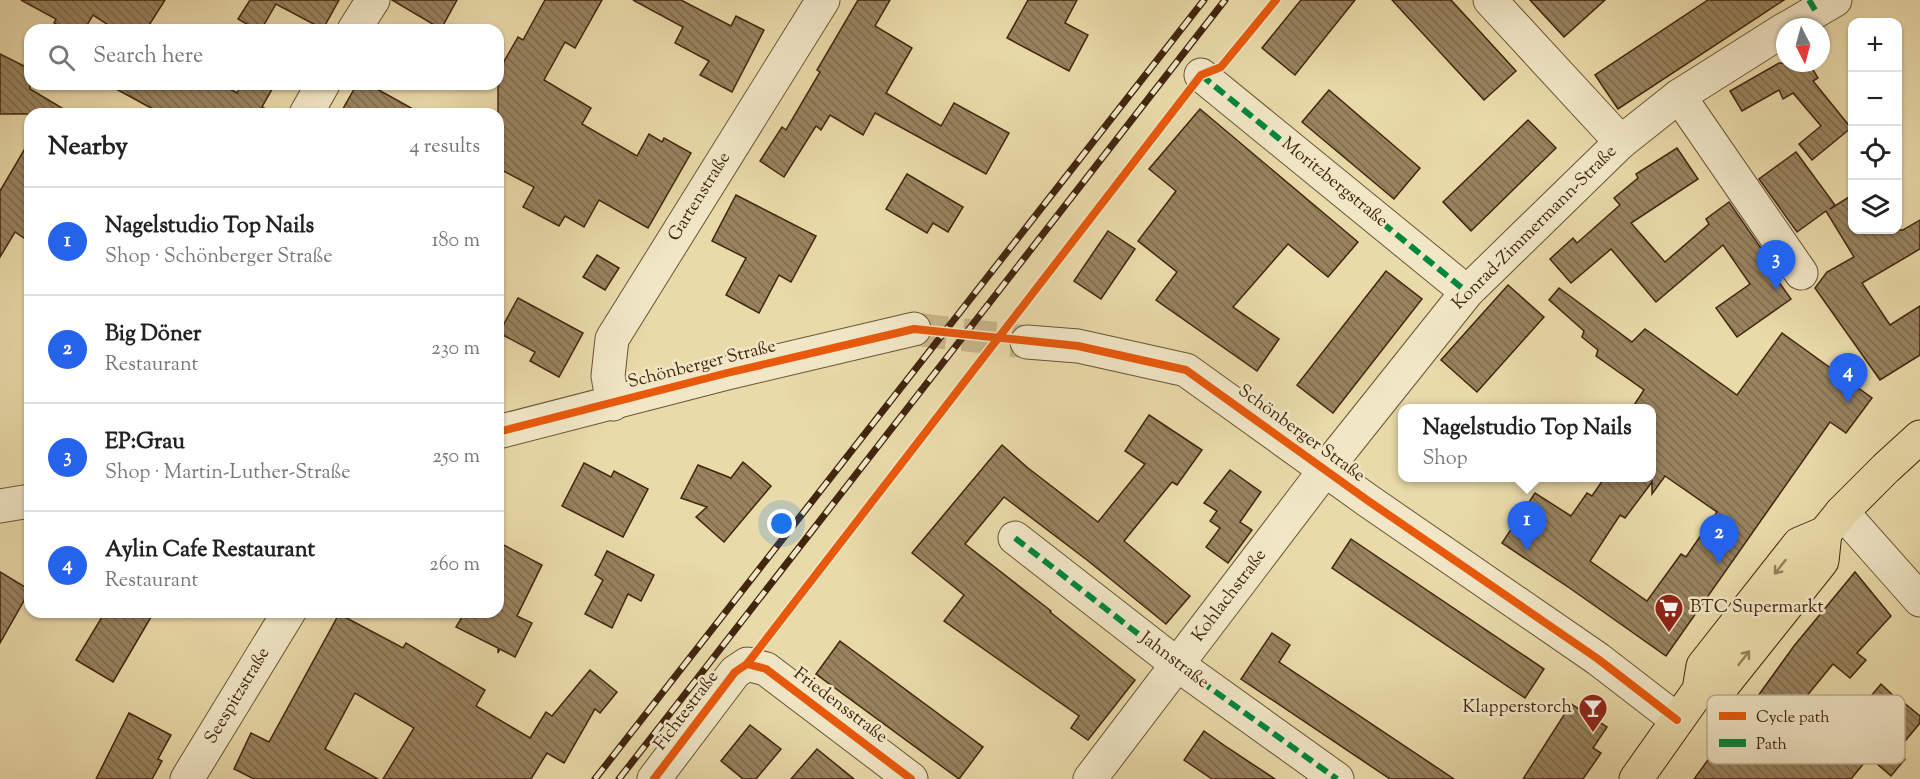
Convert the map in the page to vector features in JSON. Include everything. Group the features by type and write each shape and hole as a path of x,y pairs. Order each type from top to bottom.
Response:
{"main road":[{"path":"1636,779 1699,690 1703,666 1799,544 1834,523 1886,468 1920,437"}],"street":[{"path":"358,24 373,0"},
{"name":"Gartenstraße","path":"613,404 608,376 612,339 823,0"},
{"path":"1490,0 1621,142"},
{"name":"Konrad-Zimmermann-Straße","path":"1324,470 1467,292 1621,142 1679,96 1776,35"},
{"name":"Moritzbergstraße","path":"1201,75 1467,292"},
{"path":"309,108 320,90"},
{"path":"1679,96 1801,273"},
{"name":"Schönberger Straße","path":"504,431 727,373 914,329"},
{"name":"Schönberger Straße","path":"1027,342 1078,346 1186,370 1324,470 1598,659 1677,720"},
{"name":"Kohlachstraße","path":"1090,779 1324,470"},
{"path":"0,506 24,502"},
{"path":"1834,523 1920,600"},
{"name":"Jahnstraße","path":"1015,538 1178,664 1337,779"},
{"name":"Seespitzstraße","path":"187,779 285,618"},
{"name":"Fichtestraße","path":"654,779 735,672 747,664"},
{"name":"Friedensstraße","path":"747,664 766,669 911,779"}],"building":[{"path":"21,0 165,0 150,24 107,24 93,15 88,24 56,24 54,23 56,19"},
{"path":"250,0 339,0 326,24 314,24 276,4 264,24 247,24 238,19"},
{"path":"392,0 457,0 444,24 433,24"},
{"path":"545,0 602,0 575,48 565,42 544,80 591,108 582,124 637,156 649,134 662,142 664,138 691,153 648,228 599,200 584,227 565,216 559,226 523,207 534,187 504,171 504,108 498,108 498,90 504,90 504,62 518,37 523,40"},
{"path":"633,0 681,0 731,26 736,16 764,30 732,92 700,75 709,61 675,43 683,27"},
{"path":"858,0 890,0 875,26 912,48 886,93 941,126 954,103 1009,133 986,174 875,113 863,135 830,115 821,130 816,126 784,177 760,161 782,127 786,130 820,72 817,70"},
{"path":"1028,0 1077,0 1065,23 1088,35 1069,71 1007,38"},
{"path":"1301,0 1355,0 1295,75 1262,48"},
{"path":"1392,0 1451,0 1516,71 1484,100"},
{"path":"1530,0 1605,0 1564,37"},
{"path":"1708,0 1784,0 1618,109 1595,75"},
{"path":"0,54 24,66 24,90 32,90 62,108 24,108 24,114 0,114"},
{"path":"1776,65 1776,72 1814,72 1818,78 1813,81 1848,124 1848,130 1812,160 1799,144 1821,126 1793,93 1783,99 1779,90 1742,111 1730,91"},
{"path":"118,90 231,90 237,93 239,90 272,90 262,107 264,108 151,108"},
{"path":"354,90 379,90 411,108 343,108"},
{"path":"1329,90 1420,168 1394,199 1302,122"},
{"path":"1200,109 1358,242 1328,277 1288,244 1233,307 1279,339 1257,371 1156,300 1177,272 1138,241 1176,191 1149,169"},
{"path":"1528,120 1556,148 1471,231 1443,202"},
{"path":"1677,148 1698,179 1631,223 1665,262 1709,224 1706,219 1729,202 1763,251 1759,254 1791,299 1737,337 1716,308 1750,284 1723,245 1656,302 1611,249 1571,283 1550,259 1573,238 1577,243 1620,205 1614,198 1638,178 1636,174"},
{"path":"24,150 24,238 15,232 0,257 0,191"},
{"path":"1796,152 1835,205 1830,209 1848,198 1848,234 1902,234 1902,230 1920,220 1920,249 1862,283 1890,325 1920,306 1920,355 1880,380 1815,288 1827,272 1854,257 1826,211 1797,232 1759,179"},
{"path":"907,174 963,207 948,232 933,223 927,233 886,209"},
{"path":"736,195 816,236 791,282 779,275 759,313 726,295 746,258 712,241"},
{"path":"1108,231 1135,249 1101,299 1074,281"},
{"path":"597,255 619,268 605,290 583,277"},
{"path":"1386,271 1422,299 1333,413 1297,385"},
{"path":"1508,285 1544,317 1477,392 1441,360"},
{"path":"1559,288 1632,342 1645,329 1737,395 1782,333 1872,398 1846,433 1830,422 1666,656 1502,543 1535,493 1571,516 1587,493 1592,496 1602,482 1652,482 1656,482 1656,404 1635,404 1644,390 1596,356 1598,350 1582,337 1584,331 1549,300","holes":["1665,476 1717,512 1686,557 1681,554 1647,601 1590,561 1620,515 1625,518 1652,482 1652,494"]},
{"path":"518,298 583,333 559,377 530,361 535,352 504,336 504,324"},
{"path":"1149,415 1202,450 1177,485 1172,482 1124,541 1190,596 1166,624 1004,497 965,544 1135,680 1088,740 1071,728 1079,716 944,621 964,595 912,553 1002,445 1098,522 1145,464 1125,451"},
{"path":"743,462 771,486 724,542 696,517 707,507 681,498 698,465 731,478"},
{"path":"584,463 611,477 614,471 648,489 623,537 562,506"},
{"path":"1230,470 1261,492 1240,522 1252,530 1228,563 1206,547 1220,528 1210,521 1217,511 1204,503"},
{"path":"1351,539 1544,669 1525,698 1332,568"},
{"path":"504,545 542,565 517,616 532,623 515,657 500,649 498,653 498,648 456,627 461,618 504,618"},
{"path":"607,551 654,575 641,601 628,594 612,628 585,614 603,580 595,575"},
{"path":"0,572 24,586 24,601 0,643"},
{"path":"1855,572 1891,616 1857,653 1866,660 1850,678 1833,664 1808,695 1759,695 1794,646"},
{"path":"101,618 150,618 113,682 76,660"},
{"path":"337,618 347,618 403,648 406,643 485,690 476,706 530,738 546,712 552,716 590,670 617,692 600,713 595,709 564,763 547,753 531,779 383,779 414,728 355,693 325,749 378,779 254,779 234,769 251,733 269,742"},
{"path":"1272,633 1290,645 1279,662 1454,779 1390,779 1241,679"},
{"path":"840,641 983,747 959,779 816,674"},
{"path":"1881,684 1893,695 1872,695"},
{"path":"1571,704 1607,727 1593,748 1601,753 1583,779 1523,779"},
{"path":"1905,704 1920,716 1920,723 1905,741"},
{"path":"129,713 171,735 158,759 162,761 152,779 96,779"},
{"path":"750,725 781,749 756,779 743,779 721,761"},
{"path":"1204,731 1275,779 1212,779 1184,760"},
{"path":"817,749 854,779 791,779"},
{"path":"1707,761 1707,764 1863,764 1851,779 1694,779"},
{"path":"1877,764 1901,764 1891,776"}],"tunnel":[{"path":"914,329 1027,342"}],"railway":[{"path":"595,779 1204,0"},
{"path":"619,779 1225,0"}],"marked path":[{"path":"1809,0 1815,10"},
{"path":"1201,75 1467,292"},
{"path":"1015,538 1178,665 1337,779"}],"cycle path":[{"path":"654,779 735,672 747,664 1201,75 1221,67 1276,0"},
{"path":"504,430 727,373 914,329 1078,346 1186,370 1367,500 1598,659 1677,720"},
{"path":"747,664 766,669 911,779"}],"place":[{"name":"EP:Grau","path":"1776,290"},
{"name":"Aylin Cafe Restaurant","path":"1848,403"},
{"name":"Nagelstudio Top Nails","path":"1527,551"},
{"name":"Big Döner","path":"1719,564"},
{"name":"BTC Supermarkt","path":"1669,634"},
{"name":"Klapperstorch","path":"1593,734"}]}
